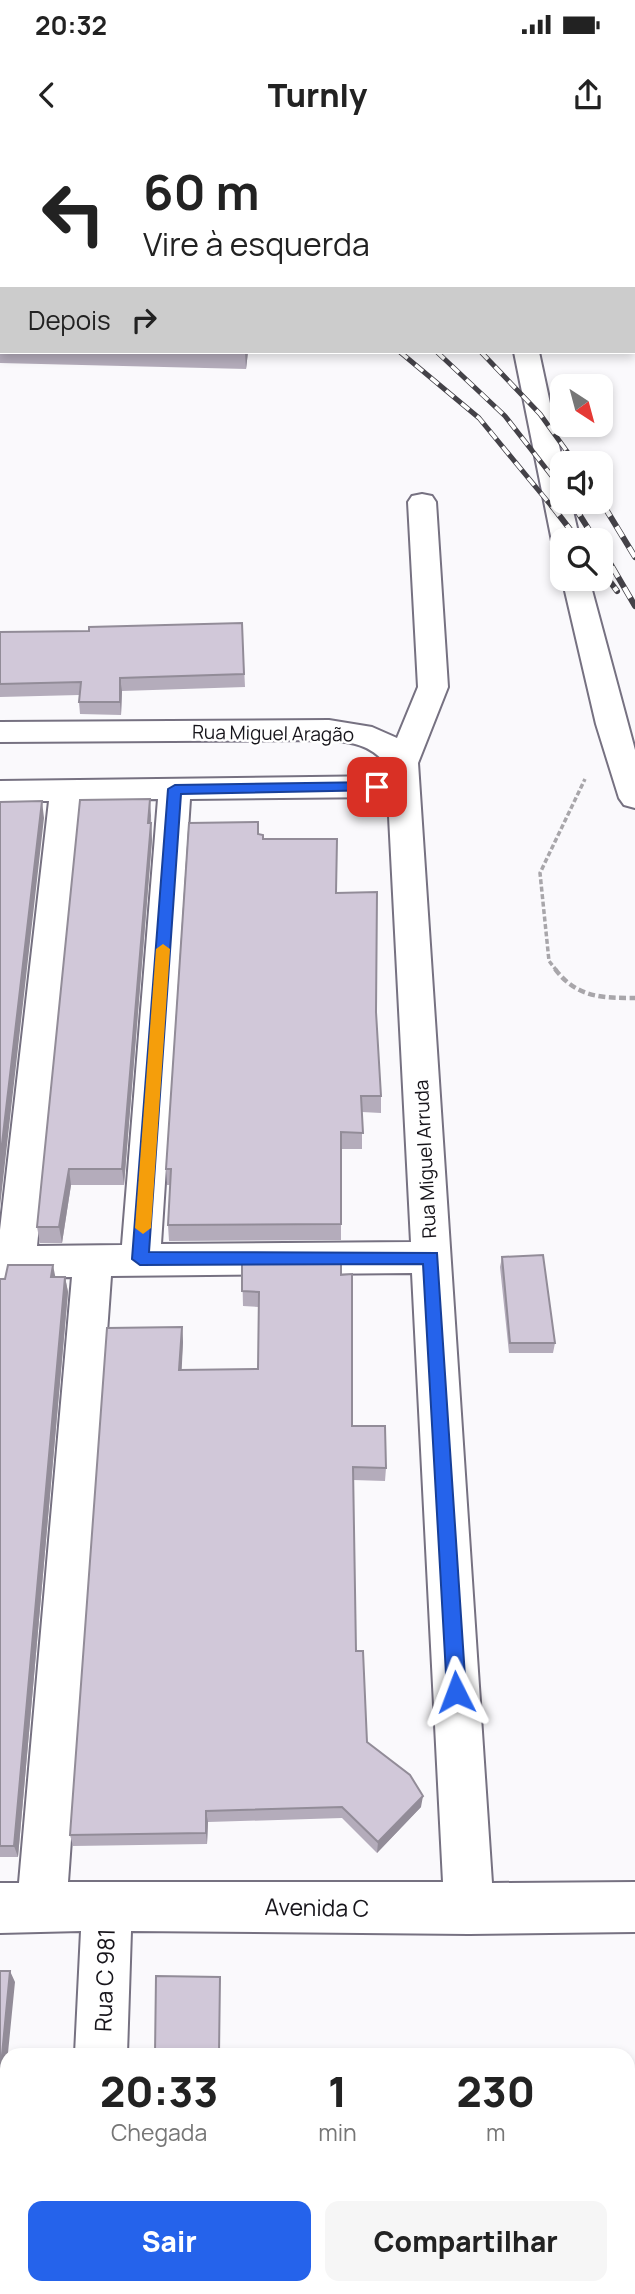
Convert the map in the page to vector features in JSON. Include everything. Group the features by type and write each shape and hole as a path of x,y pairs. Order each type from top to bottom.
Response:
{"street":[{"path":"526,354 563,528"},
{"path":"0,791 175,789 402,774 433,687 422,502"},
{"path":"578,591 611,724 635,798"},
{"name":"Rua Miguel Aragão","path":"0,733 329,730 368,735 387,744 402,774"},
{"name":"Rua Miguel Arruda","path":"402,774 469,1909"},
{"path":"140,1259 175,789"},
{"path":"66,790 8,1262 431,1257"},
{"path":"21,1907 93,1259"},
{"name":"Rua C 981","path":"101,2048 107,1905"},
{"name":"Avenida C","path":"21,1907 635,1907"}],"path":[{"path":"611,724 540,873 549,961 565,982 597,998 635,998"}],"building":[{"path":"242,623 244,674 120,678 120,702 79,702 81,682 0,684 0,632 89,631 89,627"},
{"path":"150,799 148,823 151,823 122,1169 69,1169 59,1227 37,1227 80,800"},
{"path":"42,801 0,1161 0,802"},
{"path":"258,822 258,834 263,835 263,839 337,839 336,893 377,892 376,1012 381,1096 361,1096 363,1133 341,1132 341,1224 168,1225 171,1169 166,1169 189,823"},
{"path":"543,1255 555,1343 510,1343 502,1257"},
{"path":"341,1262 341,1275 352,1274 352,1426 385,1426 386,1468 353,1467 356,1651 363,1651 367,1742 410,1775 423,1796 378,1842 342,1807 206,1811 206,1833 70,1835 107,1328 182,1327 179,1370 258,1369 259,1292 242,1291 242,1263"},
{"path":"8,1265 53,1265 51,1277 65,1277 14,1846 0,1846 0,1279 5,1279"},
{"path":"0,1971 10,1971 3,2048 0,2048"},
{"path":"156,1976 220,1977 219,2048 155,2048"}],"railway":[{"path":"402,354 479,418 550,504"},
{"path":"439,354 505,416 550,474"},
{"path":"483,354 540,414 567,451"},
{"path":"558,514 569,528"},
{"path":"579,514 588,528"},
{"path":"609,514 635,557"},
{"path":"613,568 635,606"},
{"path":"613,586 617,591"}],"slow traffic":[{"path":"143,1228 163,949"}],"route":[{"path":"377,787 175,789 140,1259 431,1257 456,1692"}]}
